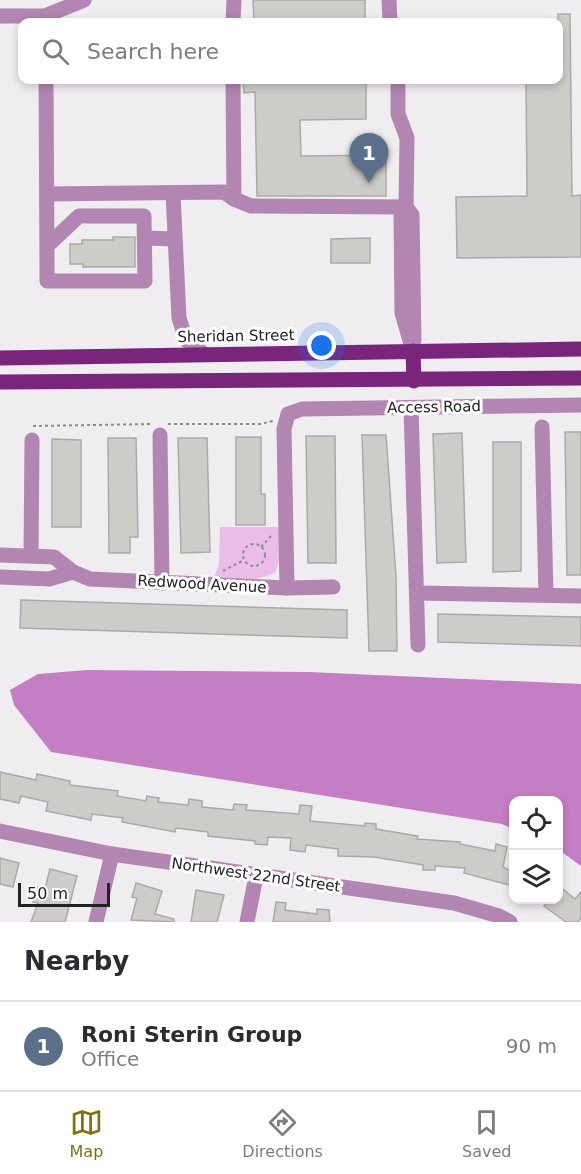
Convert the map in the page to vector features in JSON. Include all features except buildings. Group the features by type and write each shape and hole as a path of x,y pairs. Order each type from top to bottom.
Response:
{"main road":[{"name":"Sheridan Street","path":"0,358 581,349"},
{"path":"413,351 414,381"},
{"path":"0,382 414,381 581,378"}],"street":[{"path":"47,18 84,0"},
{"path":"233,18 234,0"},
{"path":"389,0 390,18"},
{"path":"0,16 30,18"},
{"path":"46,84 47,281 145,281 144,216 79,216 47,246"},
{"path":"233,84 234,199"},
{"path":"398,84 398,114 407,138 406,207 412,215 415,313 413,351"},
{"path":"47,194 224,192 251,206 406,207"},
{"path":"173,193 176,301 183,334 204,354"},
{"path":"144,238 174,239"},
{"name":"Access Road","path":"287,588 284,429 288,414 302,409 581,405"},
{"path":"411,408 418,645"},
{"path":"542,427 546,595"},
{"path":"160,435 162,583"},
{"path":"32,440 32,555"},
{"name":"Redwood Avenue","path":"0,555 54,557 72,572 90,579 287,588 333,587"},
{"name":"Redwood Avenue","path":"0,577 49,579 72,572"},
{"path":"418,593 581,596"},
{"name":"Northwest 22nd Street","path":"0,831 112,854 454,903 499,916 510,922"},
{"path":"96,922 112,854"},
{"path":"247,922 256,876"}],"path":[{"path":"250,544 258,545 263,550 265,558 258,566 250,566 244,560 245,550 250,544"},
{"path":"214,585 224,570 244,560"}],"shaded area":[{"path":"220,527 279,527 280,558 275,573 257,579 214,577 219,565"},
{"path":"87,670 308,672 581,684 581,866 563,853 563,796 509,796 509,827 502,824 51,752 14,705 10,690 38,674"}],"place":[{"name":"Roni Sterin Group","path":"369,183"}]}
